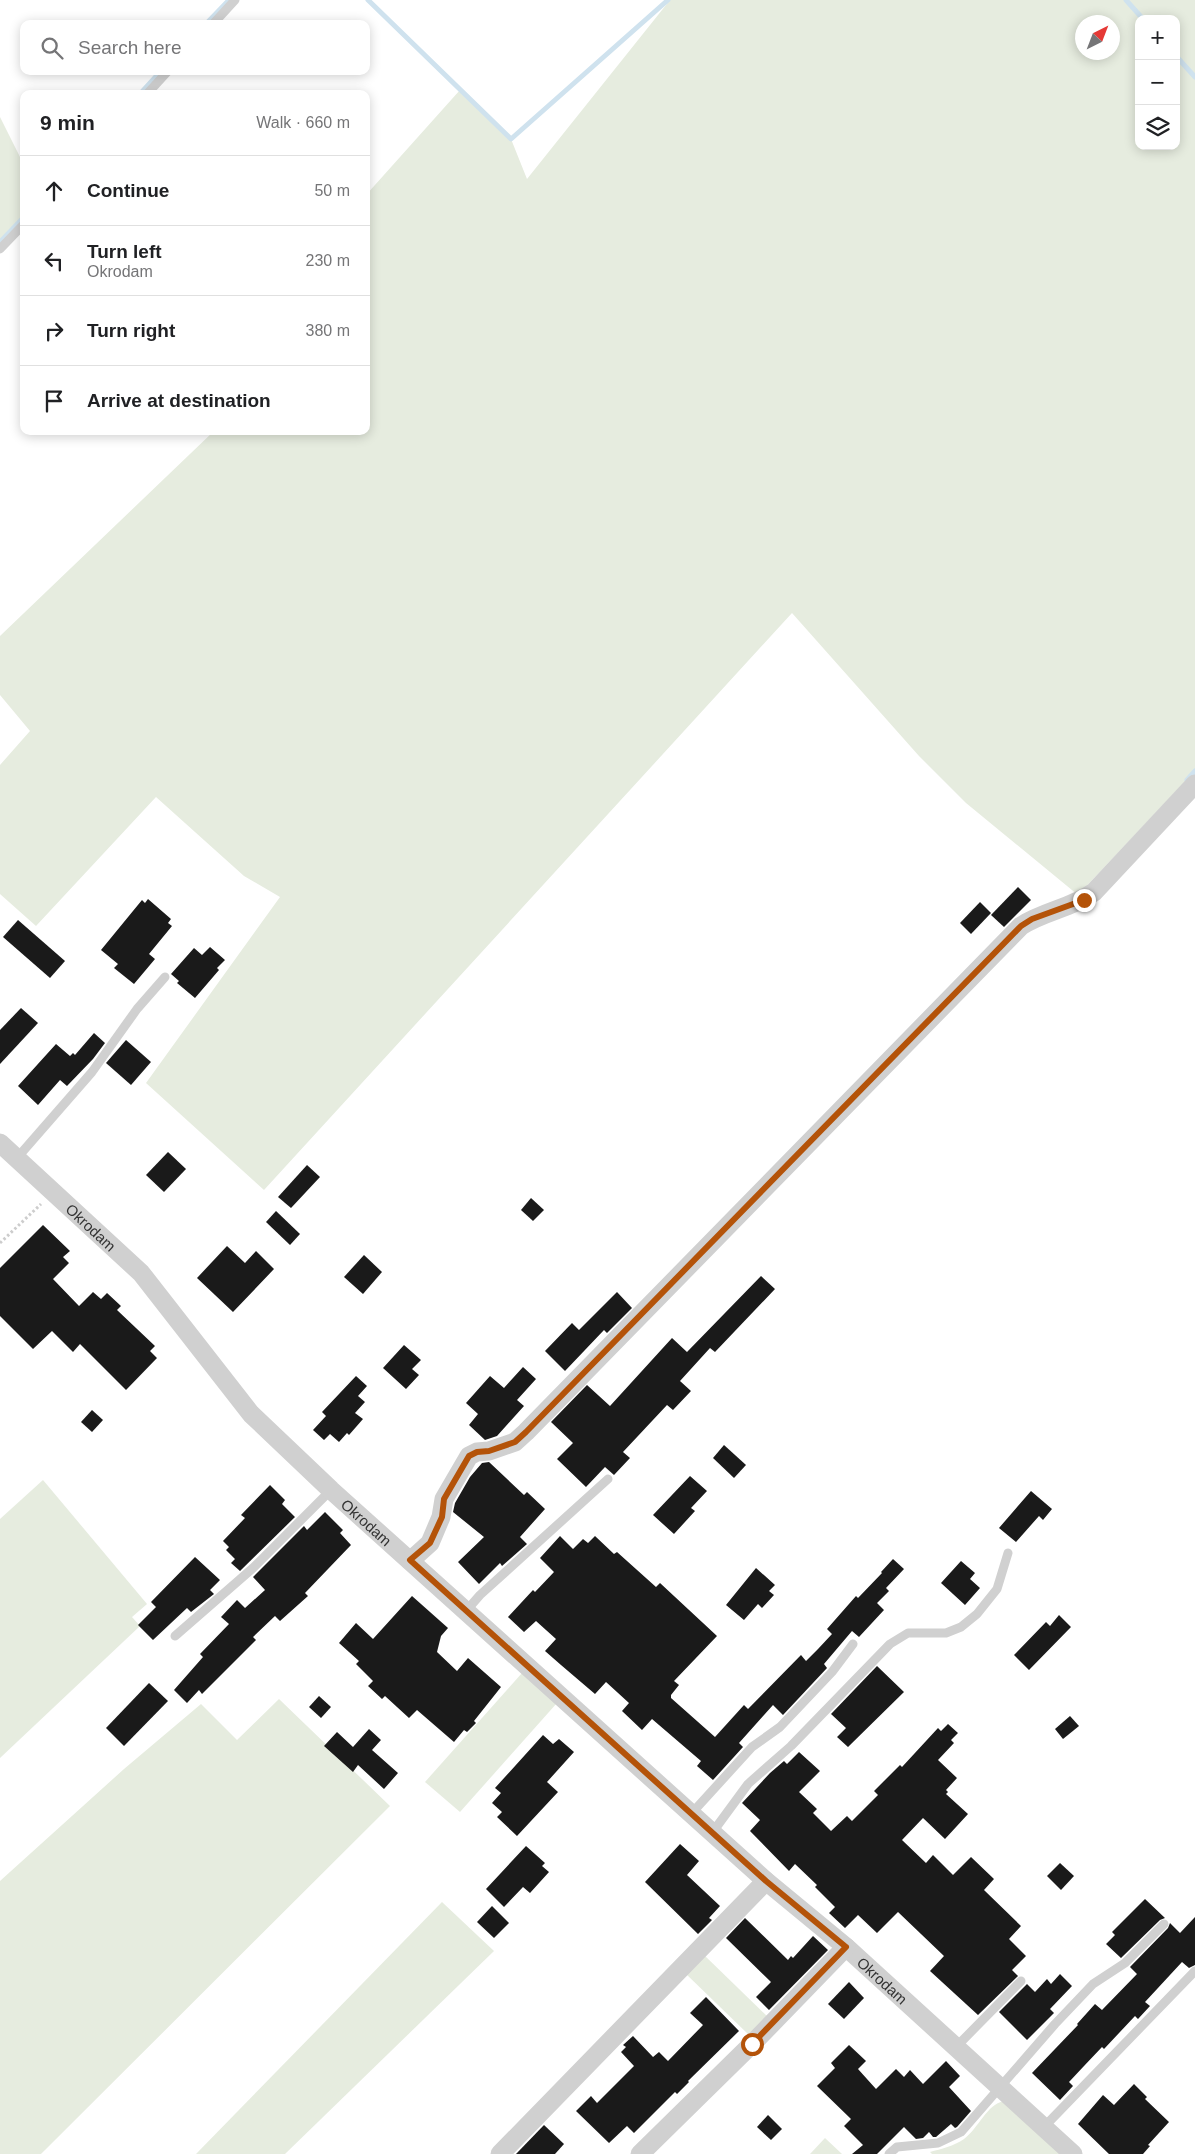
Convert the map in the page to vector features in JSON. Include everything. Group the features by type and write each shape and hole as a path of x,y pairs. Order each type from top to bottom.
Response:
{"street":[{"path":"410,1560 430,1543 442,1517 444,1499 469,1456 515,1442 526,1432 1021,926 1032,919 1084,900 1094,892 1195,784"},
{"name":"Okrodam","path":"0,1143 141,1273 252,1414 332,1490 712,1833 766,1881 846,1947 1073,2154"},
{"path":"500,2154 766,1881"},
{"path":"640,2154 752,2044 846,1947"}],"lane":[{"path":"217,20 235,0"},
{"path":"151,90 164,75"},
{"path":"0,249 20,228"},
{"path":"17,1158 92,1072 137,1009 165,977"},
{"path":"466,1611 480,1595 608,1479"},
{"path":"175,1636 253,1568 332,1490"},
{"path":"712,1833 748,1784 791,1746 890,1644 908,1632 946,1633 961,1627 977,1614 997,1589 1008,1554"},
{"path":"692,1814 752,1747 780,1727 832,1672 853,1644"},
{"path":"890,2154 897,2148 938,2143 961,2132 1000,2086 1093,1984 1125,1963 1164,1924"},
{"path":"1044,2127 1195,1971"},
{"path":"956,2047 1021,1981"}],"path":[{"path":"0,1243 54,1191"}],"shaded area":[{"path":"670,0 1195,0 1195,771 1078,895 966,803 919,756 792,613 264,1190 146,1083 280,897 244,876 156,797 36,926 0,894 0,765 30,731 0,695 0,636 210,435 370,435 370,191 460,90 511,139 527,179"},
{"path":"0,117 20,157 20,221 0,242"},
{"path":"43,1480 147,1604 132,1617 140,1626 0,1758 0,1519"},
{"path":"522,1673 557,1703 460,1812 425,1782"},
{"path":"279,1699 390,1806 41,2154 0,2154 0,1881 124,1769 201,1704 237,1740"},
{"path":"442,1902 494,1951 285,2154 196,2154"},
{"path":"703,1954 769,2018 751,2037 684,1972"},
{"path":"1004,2101 1065,2154 932,2154 930,2152 964,2139 992,2107"},
{"path":"825,2138 842,2154 810,2154"}],"building":[{"path":"1018,887 1031,900 1004,927 991,915"},
{"path":"148,899 171,919 168,923 172,926 149,954 155,959 134,984 114,968 118,964 101,950 142,900 145,903"},
{"path":"980,902 991,913 971,934 960,923"},
{"path":"18,920 65,961 50,978 3,937"},
{"path":"210,947 225,960 195,998 177,983 179,981 171,974 194,948 202,955"},
{"path":"21,1008 38,1023 0,1064 0,1030"},
{"path":"94,1033 105,1043 93,1059 67,1086 60,1080 38,1105 18,1086 56,1044 70,1056 73,1053 75,1055"},
{"path":"126,1040 151,1062 131,1085 106,1063"},
{"path":"168,1152 186,1169 164,1192 146,1175"},
{"path":"307,1165 320,1177 291,1208 278,1197"},
{"path":"531,1198 544,1210 533,1221 521,1210"},
{"path":"276,1211 300,1234 290,1245 266,1222"},
{"path":"43,1225 70,1251 63,1257 69,1263 53,1279 79,1306 93,1292 101,1299 107,1293 121,1306 117,1310 155,1346 150,1351 157,1358 126,1390 80,1344 73,1352 52,1331 33,1349 0,1316 0,1268"},
{"path":"227,1246 245,1263 256,1251 274,1269 233,1312 197,1278"},
{"path":"364,1255 382,1272 363,1294 344,1277"},
{"path":"761,1276 775,1289 715,1352 710,1348 680,1381 691,1391 673,1410 667,1405 623,1452 630,1458 614,1475 605,1467 586,1487 557,1459 573,1443 551,1422 587,1385 610,1406 672,1338 687,1352"},
{"path":"617,1292 632,1308 607,1333 604,1330 565,1371 545,1351 572,1323 579,1330"},
{"path":"404,1345 421,1360 412,1369 419,1375 406,1389 383,1368"},
{"path":"523,1367 536,1379 517,1400 524,1406 497,1436 485,1440 469,1425 478,1414 466,1403 490,1376 504,1388"},
{"path":"356,1376 367,1386 358,1396 365,1402 355,1413 363,1419 349,1435 347,1433 339,1442 330,1434 324,1440 313,1430 326,1416 322,1412"},
{"path":"92,1410 103,1420 92,1432 81,1422"},
{"path":"724,1445 746,1465 734,1478 713,1458"},
{"path":"489,1462 524,1495 527,1492 545,1509 520,1537 527,1544 502,1566 500,1563 479,1584 458,1562 484,1537 453,1512 455,1503 470,1477 482,1463"},
{"path":"690,1476 707,1491 691,1508 695,1511 674,1534 653,1515"},
{"path":"270,1485 285,1500 282,1504 295,1517 240,1571 231,1563 235,1559 226,1550 229,1547 223,1541 245,1518 241,1515"},
{"path":"1031,1491 1052,1509 1043,1520 1039,1516 1016,1542 999,1528"},
{"path":"325,1512 343,1530 340,1533 351,1545 305,1593 308,1596 280,1621 275,1616 253,1637 256,1640 202,1694 199,1690 187,1703 174,1690 203,1657 200,1654 229,1624 221,1617 237,1600 245,1608 265,1590 253,1577 304,1526 307,1530"},
{"path":"560,1536 573,1549 583,1539 588,1543 595,1536 614,1554 617,1552 656,1587 660,1583 717,1636 674,1681 679,1685 671,1695 671,1698 715,1737 744,1705 748,1709 801,1655 806,1661 818,1649 832,1634 827,1629 856,1596 858,1598 882,1573 893,1559 904,1569 886,1588 889,1591 877,1603 884,1610 859,1637 852,1631 824,1664 827,1668 783,1715 773,1705 739,1743 743,1747 713,1780 697,1766 701,1761 652,1719 642,1730 622,1711 629,1703 606,1682 595,1694 545,1651 556,1639 536,1621 524,1632 508,1617 533,1590 535,1592 554,1572 540,1558"},
{"path":"195,1557 220,1580 210,1590 214,1594 191,1612 187,1608 153,1640 138,1625 156,1607 151,1602"},
{"path":"961,1561 975,1573 970,1579 980,1588 965,1605 941,1583"},
{"path":"756,1568 775,1585 769,1591 774,1595 762,1608 758,1604 744,1620 726,1605"},
{"path":"412,1596 448,1628 441,1636 437,1652 457,1671 468,1658 501,1687 474,1721 476,1723 467,1732 464,1730 454,1742 417,1710 409,1718 385,1696 382,1699 368,1686 373,1681 356,1664 359,1661 339,1643 356,1623 373,1639"},
{"path":"1059,1615 1071,1627 1029,1670 1014,1655 1046,1622 1050,1626"},
{"path":"877,1666 904,1692 848,1747 837,1737 846,1728 831,1714"},
{"path":"149,1683 168,1701 124,1746 106,1728"},
{"path":"319,1696 331,1707 321,1718 309,1707"},
{"path":"1070,1716 1079,1726 1063,1739 1055,1729"},
{"path":"948,1724 958,1733 951,1740 954,1743 938,1760 957,1778 946,1790 948,1792 946,1794 968,1814 945,1839 923,1818 902,1840 926,1863 933,1855 953,1875 971,1857 994,1879 984,1890 1021,1926 1009,1939 1026,1956 1012,1970 1018,1976 978,2015 930,1971 944,1956 898,1912 877,1933 858,1915 845,1928 829,1913 835,1907 815,1887 817,1885 795,1864 789,1871 750,1831 760,1820 742,1803 770,1773 784,1761 787,1764 799,1752 820,1771 799,1792 817,1809 813,1813 831,1831 847,1816 852,1821 878,1795 874,1791 900,1765 902,1767 938,1728 941,1731"},
{"path":"369,1729 381,1740 372,1750 398,1773 384,1789 358,1765 353,1772 324,1746 337,1732 353,1747"},
{"path":"543,1735 553,1744 559,1739 574,1752 547,1782 558,1792 517,1836 497,1817 502,1812 492,1803 501,1793 495,1788"},
{"path":"680,1844 699,1861 687,1875 720,1906 709,1918 712,1920 698,1934 645,1882"},
{"path":"526,1846 545,1863 542,1866 549,1872 530,1893 523,1887 504,1907 486,1889"},
{"path":"1060,1863 1074,1876 1061,1890 1047,1876"},
{"path":"1145,1899 1165,1918 1160,1920 1121,1958 1106,1944 1115,1935 1112,1932"},
{"path":"492,1906 509,1923 494,1938 477,1922"},
{"path":"1195,1917 1195,1965 1189,1968 1182,1962 1145,2002 1150,2006 1138,2019 1135,2016 1069,2082 1073,2086 1060,2100 1032,2073 1078,2025 1095,2004 1102,2010 1137,1974 1130,1967 1168,1928 1170,1923 1180,1933"},
{"path":"745,1918 788,1960 791,1956 793,1958 813,1936 828,1950 769,2010 756,1997 771,1982 726,1938"},
{"path":"1060,1974 1072,1986 1050,2009 1054,2013 1027,2040 999,2012 1027,1984 1035,1992 1047,1979 1051,1984"},
{"path":"849,1982 864,1998 844,2019 828,2004"},
{"path":"706,1997 739,2031 677,2094 675,2092 634,2133 627,2126 609,2143 576,2111 591,2096 597,2103 634,2066 621,2052 626,2047 623,2045 633,2036 653,2057 659,2052 668,2061 703,2025 690,2013"},
{"path":"849,2045 866,2061 858,2069 876,2089 896,2069 904,2077 910,2070 923,2084 946,2061 960,2076 949,2087 971,2111 957,2127 955,2128 951,2124 936,2137 933,2137 929,2132 923,2138 916,2139 904,2127 877,2154 852,2154 863,2145 844,2126 851,2119 817,2086 835,2068 831,2063"},
{"path":"1134,2084 1147,2097 1145,2099 1169,2122 1148,2145 1150,2146 1143,2154 1109,2154 1078,2124 1103,2095 1114,2105"},
{"path":"768,2115 782,2129 771,2140 757,2127"},
{"path":"544,2125 564,2144 555,2154 516,2154"}],"waterway":[{"path":"210,20 229,0"},
{"path":"368,0 511,139 668,0"},
{"path":"1126,0 1139,15"},
{"path":"1180,60 1195,77"},
{"path":"144,90 157,75"},
{"path":"0,242 20,221"},
{"path":"1187,780 1195,771"}],"route":[{"path":"752,2044 846,1947 766,1881 410,1560 430,1543 442,1517 444,1499 469,1456 477,1452 504,1447 515,1442 526,1432 1021,926 1032,919 1084,900"}]}
